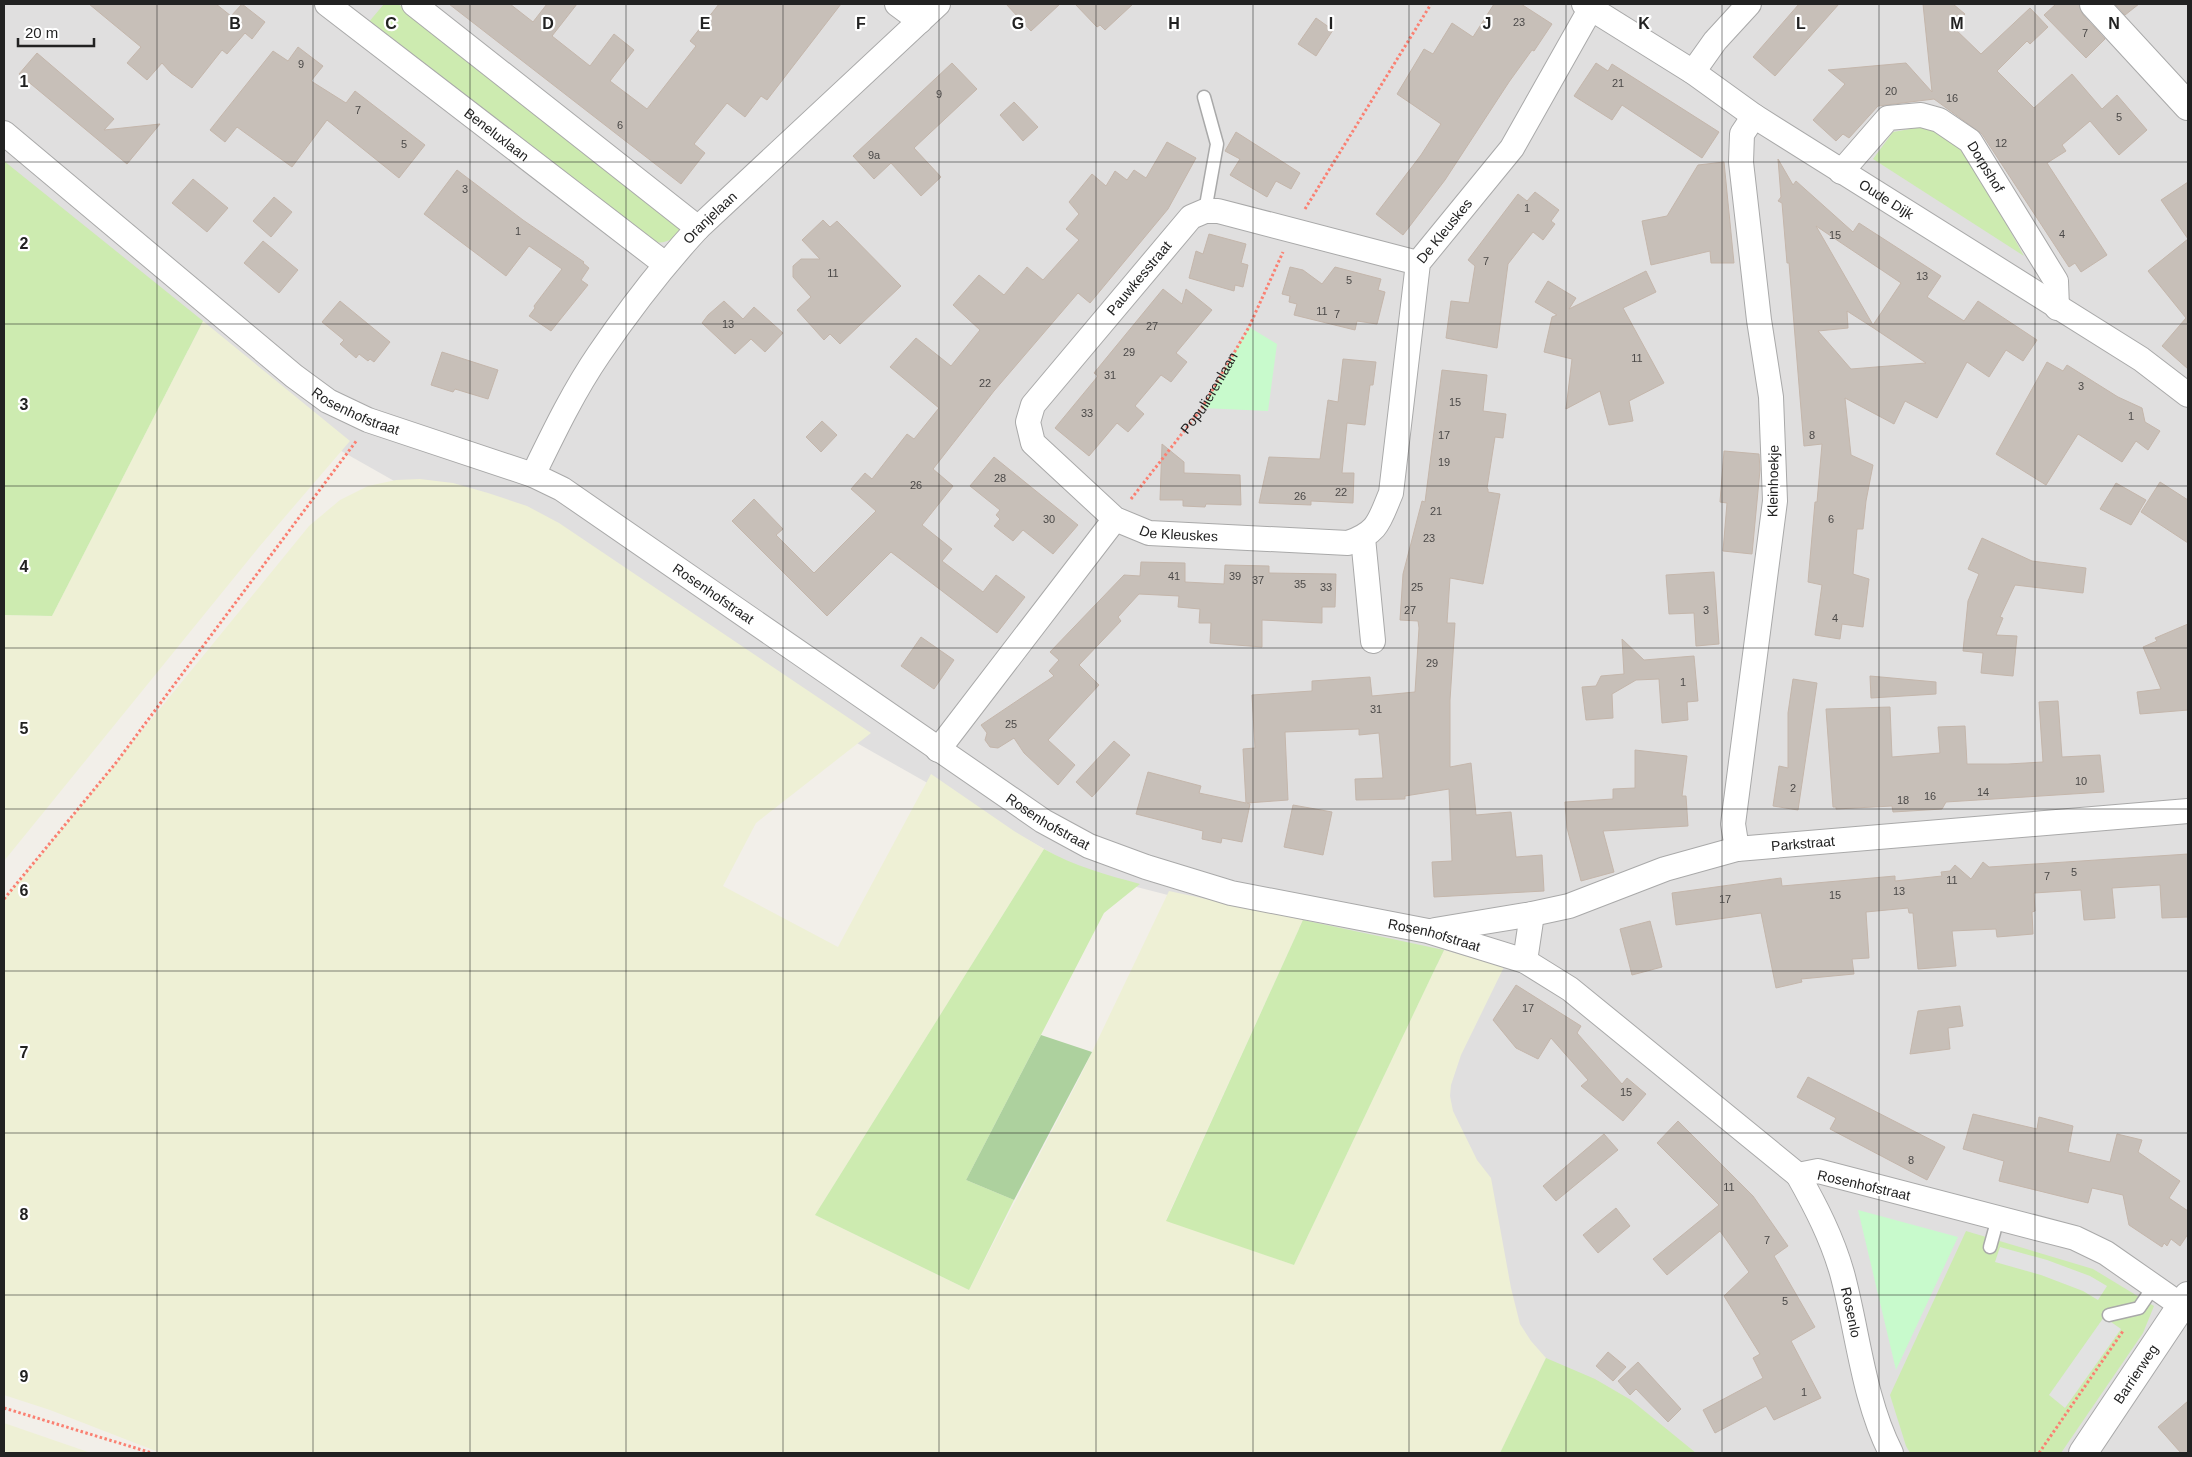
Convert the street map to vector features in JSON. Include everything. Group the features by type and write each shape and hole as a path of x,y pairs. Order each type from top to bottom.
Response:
{"street":[{"path":"414,4 698,228"},
{"path":"897,4 920,21"},
{"name":"Oranjelaan","path":"533,475 552,436 598,355 665,264 698,228 938,4"},
{"path":"1693,72 1715,41 1749,4"},
{"path":"2094,4 2188,106"},
{"name":"Beneluxlaan","path":"336,6 665,264"},
{"name":"Oude Dijk","path":"1588,6 1693,72 1754,116 2141,360 2188,395"},
{"name":"De Kleuskes","path":"1115,519 1148,532 1348,543 1363,538 1376,527 1391,493 1418,263 1512,148 1588,6"},
{"name":"Kleinhoekje","path":"1736,849 1733,824 1775,501 1771,397 1759,320 1741,162 1742,134 1754,116"},
{"name":"Dorpshof","path":"1842,172 1888,118 1921,116 1939,120 1970,141 2056,281 2057,308"},
{"name":"Rosenhofstraat","path":"4,133 294,376 328,401 368,420 533,475 562,490 1043,821 1089,846 1146,867 1231,894 1428,931 1525,961 1570,989 1798,1176 1818,1171 2075,1238 2106,1253 2154,1286 2185,1301"},
{"path":"1205,211 1218,211 1418,263"},
{"name":"Pauwkesstraat","path":"1115,519 1033,443 1028,422 1033,405 1191,217 1205,211"},
{"path":"938,750 1115,519"},
{"path":"1363,538 1373,642"},
{"name":"Parkstraat","path":"1428,931 1569,906 1665,869 1736,849 2188,811"},
{"path":"1525,961 1532,914"},
{"name":"Rosenlo","path":"1798,1176 1824,1223 1841,1271 1874,1408 1891,1453"},
{"name":"Barrierweg","path":"2083,1453 2185,1301"}],"lane":[{"path":"1204,97 1217,144 1205,211"},
{"path":"1990,1247 1998,1218"},
{"path":"2108,1315 2139,1308 2154,1286"}],"path":[{"name":"Populierenlaan","path":"1115,519 1202,408 1249,327 1293,230 1431,4"},
{"path":"4,900 121,756 354,446 368,420"},
{"path":"2039,1453 2139,1308"},
{"path":"4,1408 152,1453"}],"shaded area":[{"path":"4,4 2188,4 2188,1453 1621,1453 1518,1354 1398,1100 1464,971 1090,875 290,422 4,219"},
{"path":"2000,1247 2047,1260 2090,1276 2107,1286 2098,1300 2083,1291 2041,1275 1995,1262"},
{"path":"2104,1317 2121,1329 2065,1408 2049,1395"}],"green space":[{"path":"384,4 398,4 686,228 674,238 665,242 650,241 368,23"},
{"path":"1921,127 1938,132 1966,151 2024,256 1873,159 1893,132"},
{"path":"4,161 203,321 52,616 4,615"},
{"path":"203,321 350,441 259,547 4,861 4,615 52,616"},
{"path":"1249,327 1277,344 1268,411 1202,408"},
{"path":"420,479 453,483 488,493 527,506 559,523 871,733 756,823 723,886 838,947 931,774 1014,831 1044,849 815,1215 969,1290 1080,1077 1169,891 1303,920 1166,1220 1294,1265 1444,950 1504,967 1461,1055 1451,1085 1450,1096 1453,1111 1477,1160 1491,1178 1511,1288 1520,1324 1531,1341 1546,1358 1500,1453 161,1453 50,1410 4,1395 4,900 309,526 340,500 368,486 396,480"},
{"path":"1044,849 1079,865 1140,884 1104,913 966,1180 1014,1200 969,1290 815,1215"},
{"path":"1303,920 1444,950 1294,1265 1166,1221"},
{"path":"1041,1035 1092,1052 1014,1200 966,1180"},
{"path":"1858,1210 1958,1237 1896,1370"},
{"path":"1966,1231 2093,1269 2154,1306 2143,1333 2061,1453 1910,1453 1906,1446 1890,1395"},
{"path":"1546,1358 1595,1379 1631,1400 1696,1453 1500,1453"},
{"path":"4,1423 91,1453 4,1453"}],"building":[{"path":"89,4 216,4 231,16 242,4 265,22 252,39 245,33 227,54 222,50 192,88 171,73 162,63 147,80 127,63 141,47"},
{"path":"449,4 510,4 533,22 547,4 577,4 552,36 590,66 614,34 634,50 610,81 647,109 696,46 690,41 719,4 841,4 767,100 761,96 745,117 727,103 694,144 705,153 681,184"},
{"path":"1006,4 1060,4 1031,31"},
{"path":"1075,4 1133,4 1105,30 1100,25 1097,27"},
{"path":"1494,4 1521,4 1552,24 1534,51 1532,50 1509,82 1445,180 1403,235 1376,214 1421,155 1441,124 1397,94 1424,49 1433,54 1452,23 1473,37"},
{"path":"1799,4 1839,4 1775,76 1753,57"},
{"path":"1923,4 1953,4 1965,14 1953,27 1981,54 2030,8 2048,27 2030,44 2027,41 1997,71 2034,108 2072,74 2102,109 2117,95 2147,130 2119,155 2090,121 2062,145 2066,151 2047,163 2107,255 2081,272 2075,263 2069,267 1982,134 1934,99 1878,106 1849,138 1843,134 1836,141 1813,120 1845,84 1828,70 1906,63 1932,92"},
{"path":"2056,4 2079,4 2083,15 2105,39 2086,58 2044,15"},
{"path":"2115,4 2139,4 2125,15"},
{"path":"1316,18 1333,30 1316,56 1298,44"},
{"path":"298,47 323,66 311,81 346,103 355,91 425,145 399,178 327,120 292,167 237,127 225,142 210,130 273,51 288,61"},
{"path":"37,53 114,119 104,130 160,124 127,164 19,74"},
{"path":"952,63 977,89 914,148 941,177 921,196 891,163 874,179 853,156"},
{"path":"1596,63 1608,71 1612,64 1719,132 1702,158 1622,105 1612,120 1574,96"},
{"path":"1014,102 1038,127 1023,141 1000,115"},
{"path":"1236,132 1300,173 1291,189 1276,181 1267,197 1230,175 1240,159 1225,151"},
{"path":"1167,142 1196,158 1168,209 1090,303 1078,293 994,391 933,469 953,486 922,525 952,549 942,561 983,592 996,575 1025,597 997,633 891,552 827,616 732,521 754,499 783,529 776,535 814,573 876,511 851,489 865,473 872,479 907,434 914,439 939,408 890,367 916,338 951,366 980,330 953,305 979,275 1004,295 1027,267 1043,280 1079,240 1066,229 1079,214 1069,202 1092,174 1106,186 1115,171 1127,180 1134,170 1146,178"},
{"path":"1778,159 1793,185 1796,181 1853,232 1859,223 1941,276 1927,297 1964,321 1978,301 2037,340 2023,361 2006,350 1989,377 1967,362 1937,418 1905,401 1894,424 1845,398 1851,455 1873,465 1863,529 1857,529 1853,574 1869,579 1863,627 1842,624 1840,639 1815,635 1822,585 1808,582 1822,444 1804,446 1789,263 1787,263 1782,203 1778,201 1781,197","holes":["1816,226 1901,283 1873,325","1847,311 1872,327 1926,363 1851,369 1818,331 1848,328"]},
{"path":"1724,162 1734,263 1711,263 1710,251 1651,265 1642,221 1667,216 1698,165"},
{"path":"457,170 523,220 584,262 589,268 581,280 588,285 551,331 529,316 535,308 534,306 562,269 529,246 506,276 424,214"},
{"path":"193,179 228,208 207,232 172,203"},
{"path":"2188,182 2188,239 2161,200"},
{"path":"1535,192 1559,210 1551,221 1555,224 1543,240 1533,232 1508,264 1497,348 1446,338 1451,301 1469,303 1475,266 1468,260 1518,194 1527,201"},
{"path":"274,197 292,212 271,237 253,221"},
{"path":"823,220 830,227 837,221 901,286 840,344 830,334 824,340 797,310 811,297 793,277 793,266 801,259 820,259 802,240"},
{"path":"1209,234 1246,244 1241,263 1248,265 1243,287 1235,285 1234,291 1189,278 1196,251 1203,254"},
{"path":"2188,239 2188,369 2162,346 2186,318 2148,271"},
{"path":"263,241 298,270 279,293 244,263"},
{"path":"1290,267 1303,270 1322,284 1335,267 1381,279 1378,290 1385,292 1377,324 1357,321 1355,330 1294,315 1297,304 1289,302 1290,296 1282,294"},
{"path":"1646,271 1656,292 1623,308 1664,383 1629,401 1633,421 1609,425 1600,391 1566,409 1572,359 1544,352 1552,317 1557,315 1535,302 1548,281 1576,298 1569,309"},
{"path":"1163,289 1182,304 1186,289 1212,310 1176,353 1187,362 1171,382 1161,375 1135,406 1144,414 1128,432 1117,423 1089,456 1055,428 1098,376 1094,373"},
{"path":"340,301 390,342 374,362 370,359 368,361 359,354 356,358 340,344 344,340 322,322"},
{"path":"724,301 743,319 754,307 783,333 765,352 751,339 735,354 702,323"},
{"path":"442,352 498,370 488,399 455,389 453,392 431,385"},
{"path":"1343,359 1376,362 1373,385 1370,385 1365,425 1347,423 1342,473 1354,473 1353,503 1311,501 1311,505 1259,503 1269,457 1320,459 1328,400 1338,402"},
{"path":"2047,362 2063,371 2067,365 2118,397 2142,408 2145,422 2160,431 2148,450 2136,441 2122,462 2078,434 2046,485 1996,454"},
{"path":"1442,370 1487,375 1483,411 1506,414 1503,438 1495,437 1487,488 1488,492 1500,494 1483,584 1450,578 1447,623 1455,623 1450,700 1450,767 1471,763 1476,815 1511,812 1516,857 1542,855 1544,891 1434,897 1432,862 1452,861 1449,789 1405,796 1405,799 1356,800 1355,779 1383,778 1379,733 1359,735 1359,729 1285,732 1288,800 1247,803 1250,804 1242,842 1222,838 1221,843 1202,839 1203,831 1136,814 1148,772 1201,786 1199,793 1246,803 1243,749 1255,748 1252,695 1312,691 1312,681 1370,677 1372,696 1415,692 1419,628 1418,621 1400,620 1403,574 1422,501 1425,502"},
{"path":"822,421 837,435 821,452 806,437"},
{"path":"1162,444 1184,462 1184,473 1240,475 1241,505 1206,504 1205,507 1183,506 1183,500 1160,500"},
{"path":"1724,451 1759,454 1760,470 1752,554 1723,551 1727,503 1720,502"},
{"path":"994,457 1078,525 1053,554 1023,530 1013,541 994,526 1000,519 996,515 1000,510 970,486"},
{"path":"2160,482 2188,500 2188,543 2141,512"},
{"path":"2116,483 2146,500 2131,525 2100,509"},
{"path":"1982,538 2032,561 2086,568 2083,593 2015,585 2000,617 2003,618 1996,635 2017,636 2013,676 1981,673 1983,653 1963,651 1968,601 1979,574 1968,569"},
{"path":"1141,562 1185,563 1185,582 1224,584 1225,565 1269,566 1269,573 1336,574 1335,607 1322,607 1322,623 1262,620 1262,647 1210,643 1211,623 1199,623 1200,609 1178,607 1179,596 1139,594 1118,617 1121,621 1079,665 1099,685 1048,740 1075,765 1058,785 1024,753 1014,738 998,748 990,747 985,740 987,733 981,725 1054,676 1049,671 1059,660 1050,652 1124,575 1140,576"},
{"path":"1714,572 1719,644 1696,646 1694,613 1669,614 1666,575"},
{"path":"2188,624 2188,710 2140,714 2137,692 2161,689 2143,647 2157,641 2155,638"},
{"path":"921,637 954,660 934,689 901,666"},
{"path":"1622,639 1644,660 1694,656 1698,701 1687,702 1688,720 1662,723 1659,679 1636,680 1612,694 1613,718 1586,720 1582,687 1596,686 1601,676 1624,674"},
{"path":"1870,676 1936,682 1936,694 1871,698"},
{"path":"1793,679 1817,683 1798,810 1773,806 1779,766 1788,768 1788,713"},
{"path":"2058,701 2062,757 2100,755 2104,792 1946,802 1942,809 1893,812 1892,806 1836,809 1836,807 1833,807 1826,709 1890,707 1892,757 1940,753 1938,727 1965,726 1967,764 2008,764 2043,762 2039,702"},
{"path":"1114,741 1130,755 1092,797 1076,782"},
{"path":"1635,750 1687,756 1682,796 1686,796 1688,826 1603,831 1614,872 1581,881 1567,828 1565,802 1613,799 1613,789 1635,788"},
{"path":"1293,805 1332,812 1323,855 1284,847"},
{"path":"2188,854 2188,917 2162,918 2160,885 2112,888 2115,918 2084,920 2081,890 2034,893 2035,911 2032,912 2033,934 1997,937 1996,929 1952,931 1956,966 1918,969 1913,913 1909,913 1908,908 1866,912 1869,958 1852,959 1854,974 1801,979 1802,982 1776,988 1761,913 1676,925 1672,893 1781,878 1782,886 1895,876 1895,881 1942,876 1941,872 1950,871 1955,865 1971,879 1983,862 1989,867"},
{"path":"1650,921 1662,967 1632,975 1620,929"},
{"path":"1516,985 1581,1026 1577,1033 1622,1084 1627,1078 1646,1094 1623,1121 1581,1086 1588,1080 1551,1038 1538,1059 1516,1048 1493,1020"},
{"path":"1960,1006 1963,1026 1948,1028 1950,1049 1910,1054 1918,1011"},
{"path":"1808,1077 1945,1147 1927,1180 1830,1129 1836,1118 1797,1097"},
{"path":"1973,1114 2037,1129 2039,1117 2073,1126 2068,1152 2110,1162 2117,1134 2142,1140 2138,1152 2180,1181 2169,1198 2188,1211 2188,1234 2180,1246 2171,1239 2167,1246 2164,1243 2162,1247 2129,1225 2123,1195 2092,1188 2088,1203 1999,1181 2004,1161 1963,1149"},
{"path":"1678,1121 1753,1196 1788,1246 1774,1256 1815,1327 1791,1341 1821,1398 1774,1420 1766,1406 1715,1433 1703,1410 1763,1378 1753,1358 1760,1354 1724,1296 1749,1272 1720,1231 1667,1275 1653,1259 1719,1205 1657,1143"},
{"path":"1604,1134 1618,1150 1556,1201 1543,1186"},
{"path":"1616,1208 1630,1226 1598,1253 1583,1235"},
{"path":"1608,1352 1626,1367 1613,1381 1596,1366"},
{"path":"1638,1362 1681,1409 1668,1422 1636,1389 1630,1395 1618,1381"},
{"path":"2188,1401 2188,1453 2181,1453 2158,1427"}]}
